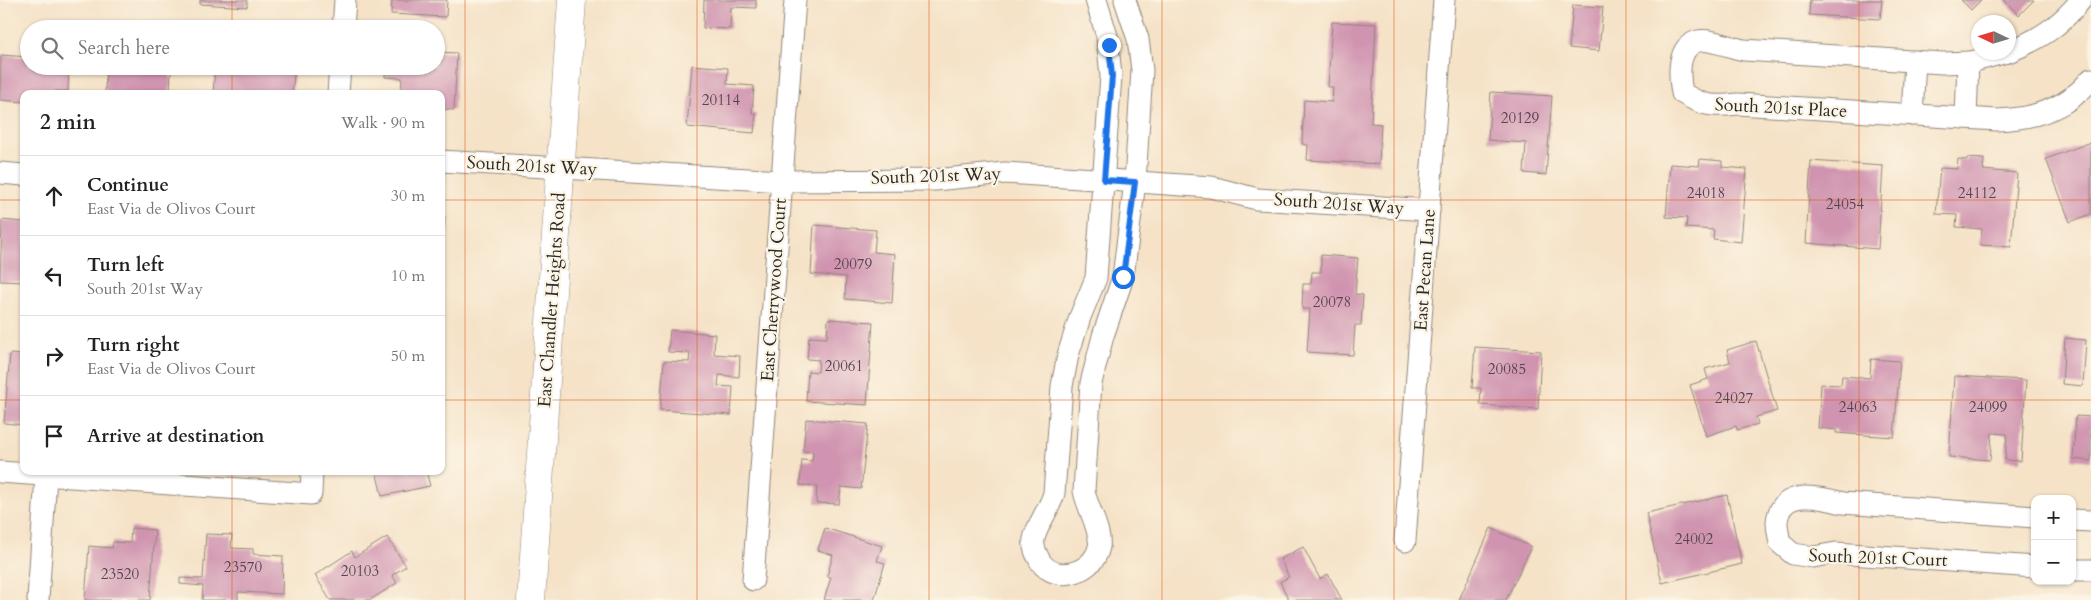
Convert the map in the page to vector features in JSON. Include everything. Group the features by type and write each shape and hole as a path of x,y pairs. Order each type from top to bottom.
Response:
{"main road":[{"name":"East Chandler Heights Road","path":"531,600 572,0"}],"street":[{"path":"344,20 345,0"},
{"name":"East Cherrywood Court","path":"753,580 795,0"},
{"path":"1101,1 1111,63 1096,278 1080,317 1068,355 1062,386 1054,493 1050,507 1034,540 1035,551 1045,569 1060,575 1079,571 1095,556 1099,547 1099,536 1087,506 1084,492 1091,383 1122,283 1135,182 1142,70 1138,39 1125,0"},
{"name":"East Pecan Lane","path":"1405,541 1444,0"},
{"name":"South 201st Place","path":"2016,48 2048,33 2069,15 2081,0"},
{"name":"South 201st Place","path":"1976,60 1968,62 1915,61 1744,50 1713,42 1698,41 1688,48 1679,64 1679,78 1682,93 1699,104 1722,106 1738,104 1997,120 2021,119 2041,114 2062,104 2084,88 2091,79"},
{"path":"1912,115 1915,61"},
{"path":"1966,118 1968,62"},
{"path":"338,90 339,75"},
{"name":"South 201st Way","path":"445,160 782,181 935,180 1005,173 1211,187 1257,199 1429,210"},
{"path":"0,174 20,175"},
{"path":"1096,278 1122,283"},
{"path":"1058,456 1085,457"},
{"path":"0,472 20,474"},
{"path":"34,475 311,494 312,475"},
{"path":"38,600 46,476"},
{"name":"South 201st Court","path":"2031,517 1843,503 1818,497 1797,497 1782,508 1777,522 1780,542 1792,554 1813,557 1836,553 2031,568"},
{"path":"2076,520 2091,521"},
{"path":"2076,570 2091,570"}],"building":[{"path":"200,0 247,0 247,7 200,4"},
{"path":"392,0 447,0 446,17 391,14"},
{"path":"704,0 756,0 756,8 731,7 730,29 703,28"},
{"path":"1810,0 1882,0 1880,19 1809,15"},
{"path":"1961,0 1981,0 1971,10"},
{"path":"2004,0 2034,0 2019,15"},
{"path":"1573,5 1603,7 1599,51 1569,48"},
{"path":"1332,22 1376,24 1371,123 1381,124 1379,164 1307,160 1308,145 1302,144 1304,100 1332,102 1333,87 1328,87"},
{"path":"445,52 457,53 454,110 445,109 445,90 401,90 402,78 385,77 385,75 445,75"},
{"path":"1,55 20,56 20,75 69,75 68,90 20,90 20,102 0,100"},
{"path":"692,65 728,68 727,84 754,86 752,114 756,114 754,133 687,127"},
{"path":"106,75 171,75 170,90 105,90"},
{"path":"214,75 294,75 292,90 213,90"},
{"path":"1491,92 1552,96 1546,175 1524,173 1526,143 1488,140"},
{"path":"2091,142 2091,214 2070,222 2046,159"},
{"path":"1967,158 1984,159 1983,170 2017,173 2011,247 1980,245 1982,229 1956,227 1957,215 1936,214 1940,168 1957,169 1958,159 1967,160"},
{"path":"1700,159 1722,161 1722,167 1747,169 1741,242 1713,239 1714,230 1686,228 1687,218 1666,217 1670,164 1699,166"},
{"path":"1811,161 1883,166 1878,249 1806,243"},
{"path":"2,220 20,222 20,282 0,281"},
{"path":"814,225 876,230 874,252 895,254 892,303 845,299 846,277 811,274"},
{"path":"1321,255 1358,258 1355,294 1363,295 1361,325 1355,325 1353,355 1307,352 1310,309 1302,309 1303,284 1311,284 1312,272 1321,272"},
{"path":"828,319 873,322 867,405 806,401 808,371 818,372 819,360 807,359 809,337 827,338"},
{"path":"670,330 715,334 714,354 740,356 739,377 719,375 718,386 733,387 731,415 660,410 664,361 689,362 690,353 668,352"},
{"path":"2065,338 2086,340 2083,386 2062,384"},
{"path":"1756,341 1777,411 1756,417 1758,424 1737,430 1736,426 1706,436 1690,385 1708,379 1705,369 1730,362 1727,350"},
{"path":"1475,347 1541,351 1538,409 1480,405 1481,388 1472,388"},
{"path":"10,354 20,355 20,425 4,423"},
{"path":"1871,359 1900,361 1894,437 1836,433 1837,430 1818,428 1821,384 1841,385 1842,376 1870,378"},
{"path":"1954,376 2026,380 2021,461 2005,460 2007,434 1992,433 1990,460 1949,457"},
{"path":"2076,416 2091,417 2091,461 2073,459"},
{"path":"806,419 868,424 861,489 841,487 839,504 816,503 817,486 800,485 802,460 812,461 813,452 803,451"},
{"path":"377,475 427,475 430,486 382,496"},
{"path":"1727,495 1742,564 1662,583 1646,513"},
{"path":"131,528 155,530 150,600 85,600 89,546 112,548 113,542 130,543"},
{"path":"825,528 882,546 877,561 885,563 874,600 824,600 831,577 827,576 833,555 818,550"},
{"path":"1491,528 1531,547 1506,600 1459,600"},
{"path":"206,534 232,535 231,548 253,549 253,554 283,556 282,594 238,592 238,600 202,600 203,586 180,584 180,578 203,579"},
{"path":"387,537 406,566 392,575 397,583 370,600 330,600 315,575 352,551 355,557"},
{"path":"1303,547 1320,579 1328,574 1342,600 1289,600 1280,582 1289,577 1280,559"}],"route":[{"path":"1109,45 1112,76 1104,180 1135,182 1123,277"}]}
